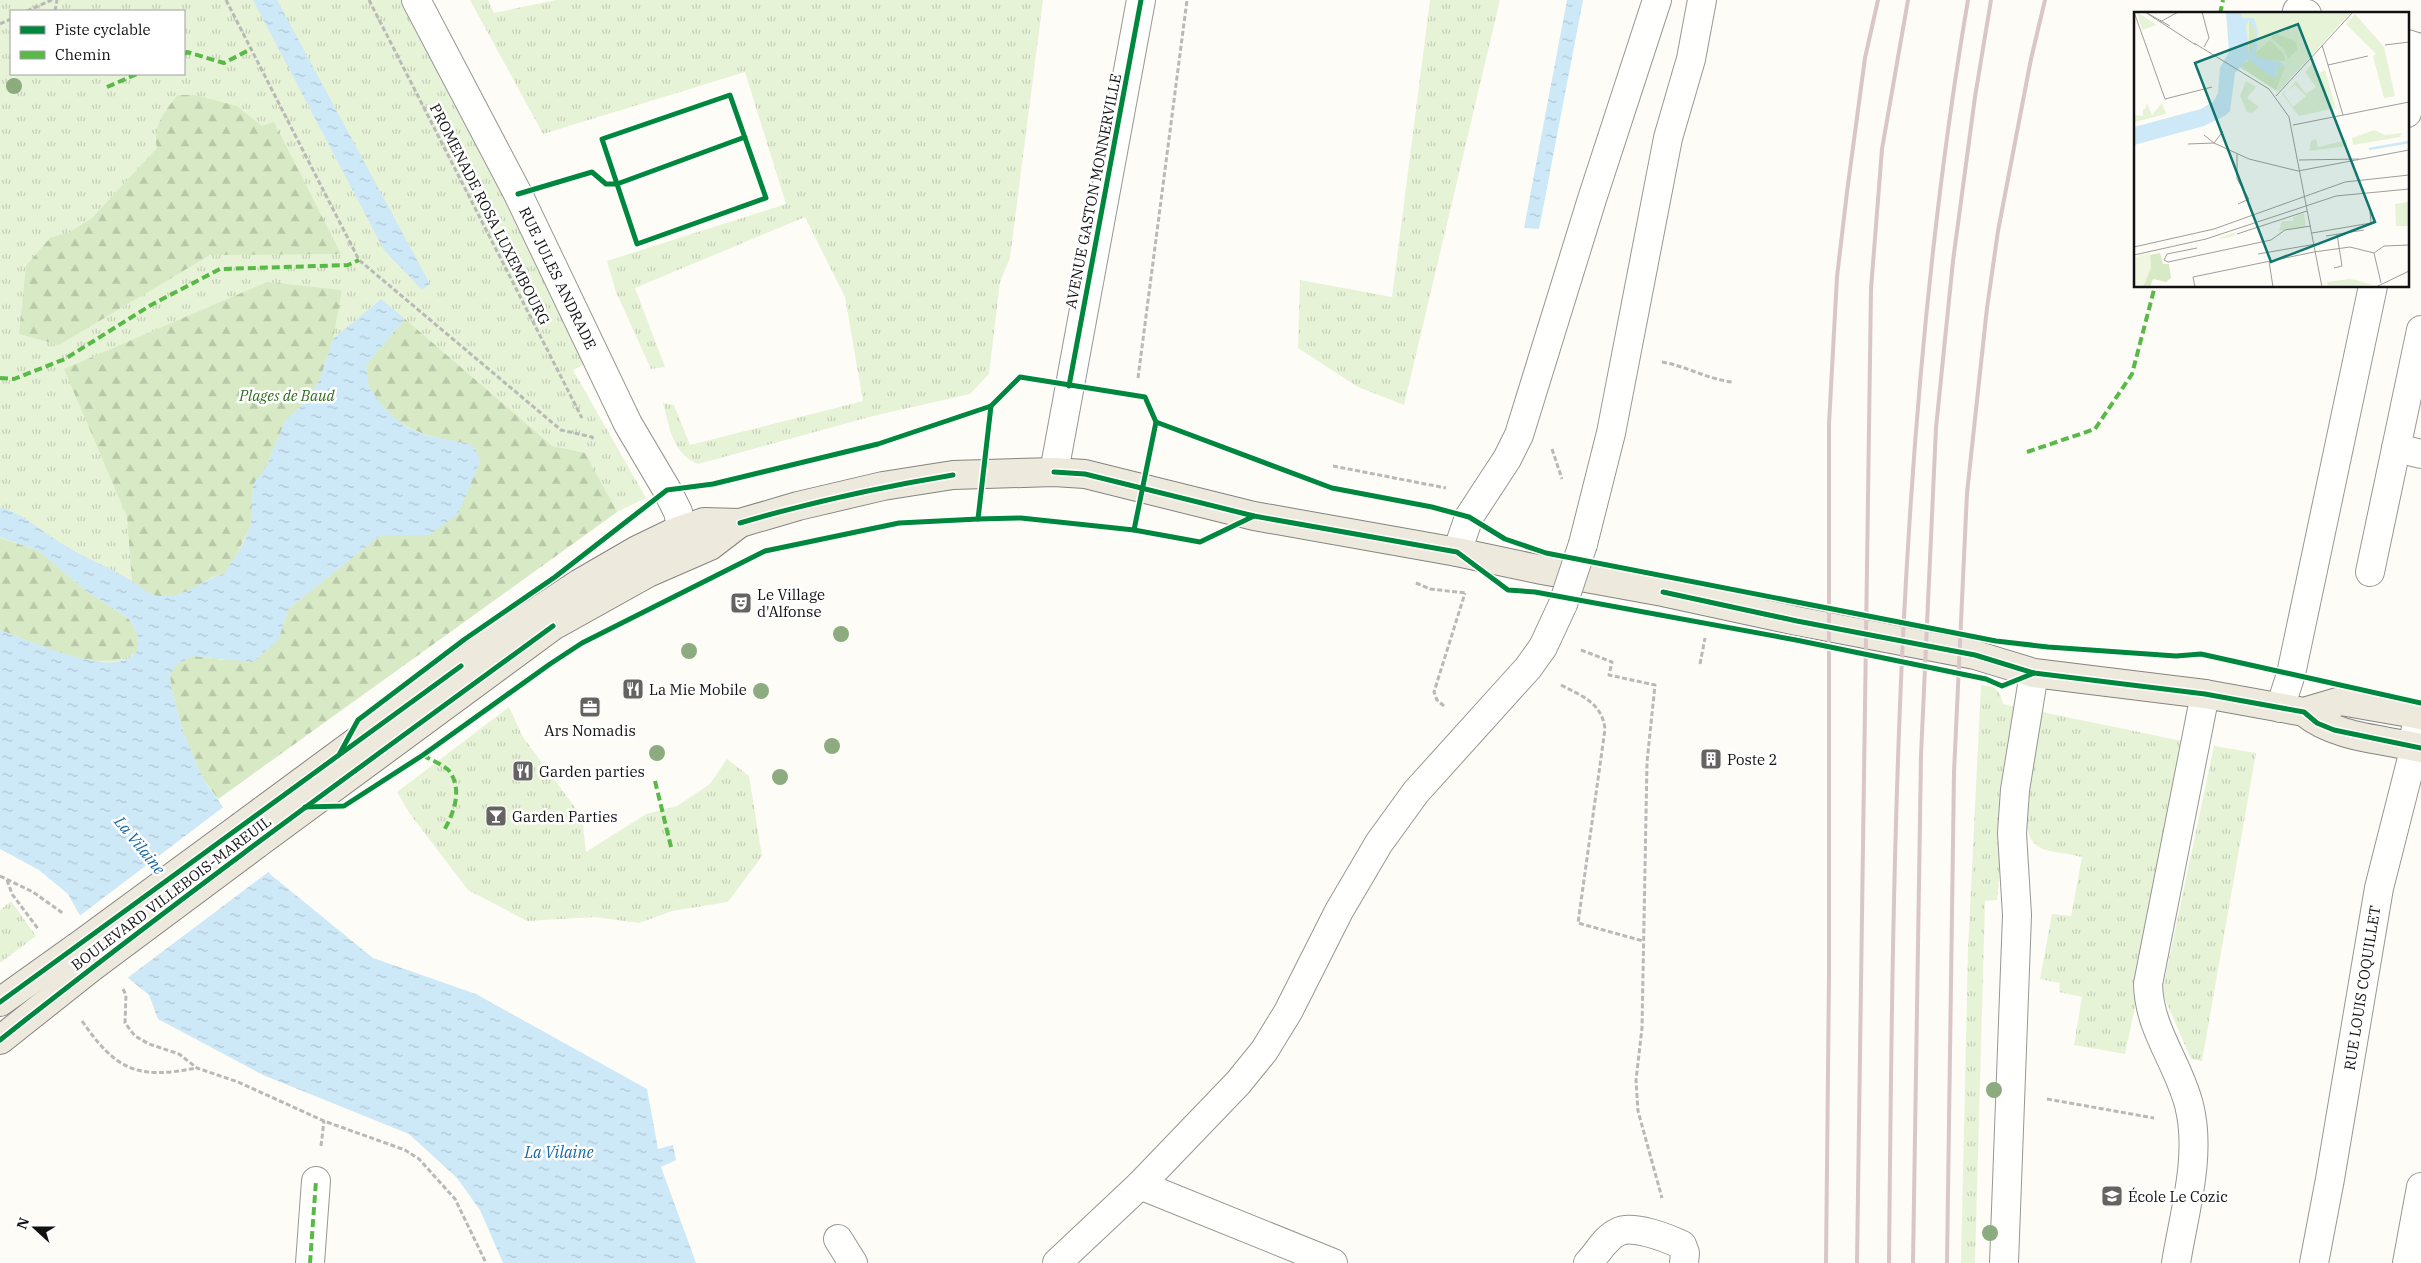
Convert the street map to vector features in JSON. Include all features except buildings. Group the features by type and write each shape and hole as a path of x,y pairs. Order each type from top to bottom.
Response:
{"main road":[{"path":"740,523 807,504 883,486 953,475 1054,472 1086,474 1254,516 1457,552 1979,656 2034,673 2205,694 2292,710 2334,730 2417,747"},
{"name":"BOULEVARD VILLEBOIS-MAREUIL","path":"0,1040 85,957 250,834 541,607 622,558 682,530 704,522 740,523"},
{"name":"BOULEVARD VILLEBOIS-MAREUIL","path":"250,834 553,626 648,573 710,546 740,523"},
{"path":"2292,710 2341,701 2420,715"},
{"name":"BOULEVARD VILLEBOIS-MAREUIL","path":"0,1002 85,957"}],"street":[{"name":"RUE JULES ANDRADE","path":"416,0 518,194 628,424 678,512 682,530"},
{"name":"AVENUE GASTON MONNERVILLE","path":"1054,472 1141,0"},
{"path":"1457,552 1468,517 1507,459 1519,435 1592,199 1657,0"},
{"path":"1057,1263 1140,1185 1238,1083 1264,1051 1288,1012 1339,910 1379,843 1416,792 1535,658 1563,604 1583,544 1611,434 1668,138 1691,59 1702,0"},
{"path":"2408,44 2420,48 2408,108"},
{"path":"2292,710 2291,674 2373,288"},
{"path":"2370,572 2408,451 2421,330"},
{"path":"2004,1263 2017,915 2012,833 2016,790 2034,673"},
{"path":"2176,1263 2191,1175 2193,1122 2182,1085 2153,1020 2149,1003 2148,984 2205,694"},
{"name":"RUE LOUIS COQUILLET","path":"2314,1263 2330,1180 2378,888 2412,758 2417,747 2420,715"},
{"path":"310,1263 316,1181"},
{"path":"1140,1185 1333,1263"},
{"path":"2407,1263 2421,1187"},
{"path":"1588,1263 1609,1238 1618,1231 1628,1229 1669,1239 1682,1245 1685,1253 1684,1263"},
{"path":"838,1239 853,1263"}],"path":[{"path":"29,10 52,0"},
{"path":"226,0 360,260 561,430 592,437"},
{"path":"1138,378 1187,0"},
{"path":"1656,362 1678,365 1700,375 1732,382"},
{"path":"588,428 597,445"},
{"path":"1550,441 1564,487"},
{"path":"1333,466 1453,490 1468,517"},
{"path":"1437,700 1434,692 1465,593"},
{"path":"1700,664 1705,640"},
{"path":"1535,658 1568,653 1572,643 1582,650 1612,662 1609,675 1655,685 1647,762 1642,940 1642,1028 1636,1098 1666,1215 1669,1239"},
{"path":"1535,658 1593,703 1600,710 1604,719 1605,729 1578,923 1642,940"},
{"path":"0,876 33,892 69,918"},
{"path":"7,880 12,894 37,927"},
{"path":"119,982 126,995 125,1023 135,1036 149,1044 179,1054 197,1068 238,1082 324,1121 405,1150 419,1159 455,1199 486,1263"},
{"path":"81,1020 106,1051 124,1067 142,1072 168,1074 197,1068"},
{"path":"2078,1104 2159,1119"}],"green space":[{"name":"Plages de Baud","path":"0,0 405,0 593,360 573,370 646,498 617,512 218,799 140,680 0,630"},
{"path":"470,0 488,0 494,13 556,0 1043,0 1010,258 1000,282 989,374 970,394 873,416 698,464 689,459 673,439 663,403 674,405 690,445 863,401 845,297 805,217 635,288 665,367 651,369 616,292 607,261 786,204 745,72 543,134"},
{"path":"1430,0 1500,0 1404,405 1358,387 1298,348 1300,280 1392,297"},
{"path":"178,95 194,95 237,106 262,126 274,122 341,254 210,255 59,345 19,334 26,266 50,238 70,232 92,218 157,148 156,133 158,126 164,113"},
{"path":"267,282 342,290 333,339 320,379 304,403 285,421 266,467 253,485 251,524 234,560 224,574 212,577 185,593 171,596 156,596 143,591 132,581 127,517 64,369"},
{"path":"405,319 552,446 585,453 617,512 218,799 203,779 183,731 171,687 170,675 177,664 194,656 222,660 278,640 289,608 382,534 429,535 469,484 480,462 471,444 426,435 400,422 378,402 369,386 366,365"},
{"path":"0,538 39,551 85,590 129,619 138,635 137,651 123,658 106,661 88,660 69,656 0,630"},
{"path":"1981,685 1994,687 2000,694 2003,704 2015,707 1997,900 1985,901 1975,1263 1961,1263 1968,950"},
{"path":"509,707 523,737 582,817 586,852 646,814 677,806 710,784 727,759 749,776 762,856 728,902 672,911 639,923 595,917 527,921 468,890 410,814 397,792"},
{"path":"2042,712 2187,742 2190,749 2125,1054 2074,1045 2082,997 2059,992 2060,983 2040,979 2052,914 2071,916 2082,857 2042,848 2035,844 2030,837 2027,827 2025,813 2038,724"},
{"path":"2214,746 2256,753 2202,1061 2191,1059 2162,992"},
{"path":"11,901 36,936 0,963 0,910"}],"water":[{"path":"253,0 277,0 430,284 422,290 384,250"},
{"path":"1567,0 1583,0 1539,229 1524,228"},
{"name":"La Vilaine","path":"381,299 405,319 366,365 369,387 384,408 406,427 428,436 471,444 477,452 480,462 458,514 429,535 381,535 289,608 278,640 253,662 194,656 177,664 170,675 171,687 183,731 203,779 271,875 373,958 476,994 647,1089 658,1149 673,1145 676,1160 661,1167 696,1263 503,1263 480,1210 457,1178 409,1134 263,1075 158,1019 149,995 127,977 79,914 68,894 39,870 0,849 0,630 64,654 100,662 115,662 130,657 137,651 138,635 129,619 85,590 39,551 0,537 0,507 24,518 68,547 155,595 167,596 182,593 209,579 224,574 242,546 251,524 253,485 266,467 285,421 304,403 320,379 333,339"}],"pier":[{"path":"226,805 271,870 126,979 78,917"}],"railway":[{"path":"1826,1263 1829,975 1829,424 1837,277 1865,58 1878,0"},
{"path":"1857,1263 1871,289 1882,149 1908,0"},
{"path":"1889,1263 1893,946 1903,630 1926,314 1944,157 1968,0"},
{"path":"1913,1263 1921,755 1936,428 1953,261 1975,97 1991,0"},
{"path":"1947,1263 1954,772 1967,493 1987,308 1998,231 2031,59 2045,0"}],"marked path":[{"path":"2220,12 2223,0"},
{"path":"185,53 187,52 224,63 251,49"},
{"path":"107,87 135,75"},
{"path":"0,378 14,379 65,359 151,305 220,269 348,265 359,260"},
{"path":"2027,452 2095,429 2132,374 2154,288"},
{"path":"423,755 448,769 454,779 456,787 455,803 443,832"},
{"path":"655,781 672,851"},
{"path":"310,1263 316,1181"}],"cycle path":[{"path":"1069,386 1141,0"},
{"path":"518,194 592,172 606,184 617,184 637,244 766,198 730,95 602,139 617,184 745,137"},
{"path":"340,753 358,720 465,639 555,577 667,490 713,484 878,444 991,406 1020,377 1145,397 1156,422 1332,488 1432,507 1469,517 1505,539 1546,553 1996,641 2048,647 2176,656 2201,654 2421,703"},
{"path":"978,519 991,406"},
{"path":"1134,530 1156,422"},
{"path":"1054,472 1085,474 1254,516 1457,552 1508,590 1535,592 1796,640 1986,679 2002,686 2034,673"},
{"path":"740,523 846,496 953,475"},
{"path":"305,807 344,806 423,755 582,643 765,551 899,523 1021,518 1134,530 1200,542 1254,516"},
{"path":"1663,592 1797,621 1975,655 2034,673 2205,694 2304,712 2317,723 2334,730 2421,748"},
{"path":"0,1040 205,882 553,626"},
{"path":"0,1002 461,666"}],"place":[{"name":"Le Village d'Alfonse","path":"741,603"},
{"name":"La Mie Mobile","path":"633,689"},
{"name":"Ars Nomadis","path":"590,707"},
{"name":"Poste 2","path":"1711,759"},
{"name":"Garden parties","path":"523,771"},
{"name":"Garden Parties","path":"496,816"},
{"name":"École Le Cozic","path":"2112,1196"}]}
